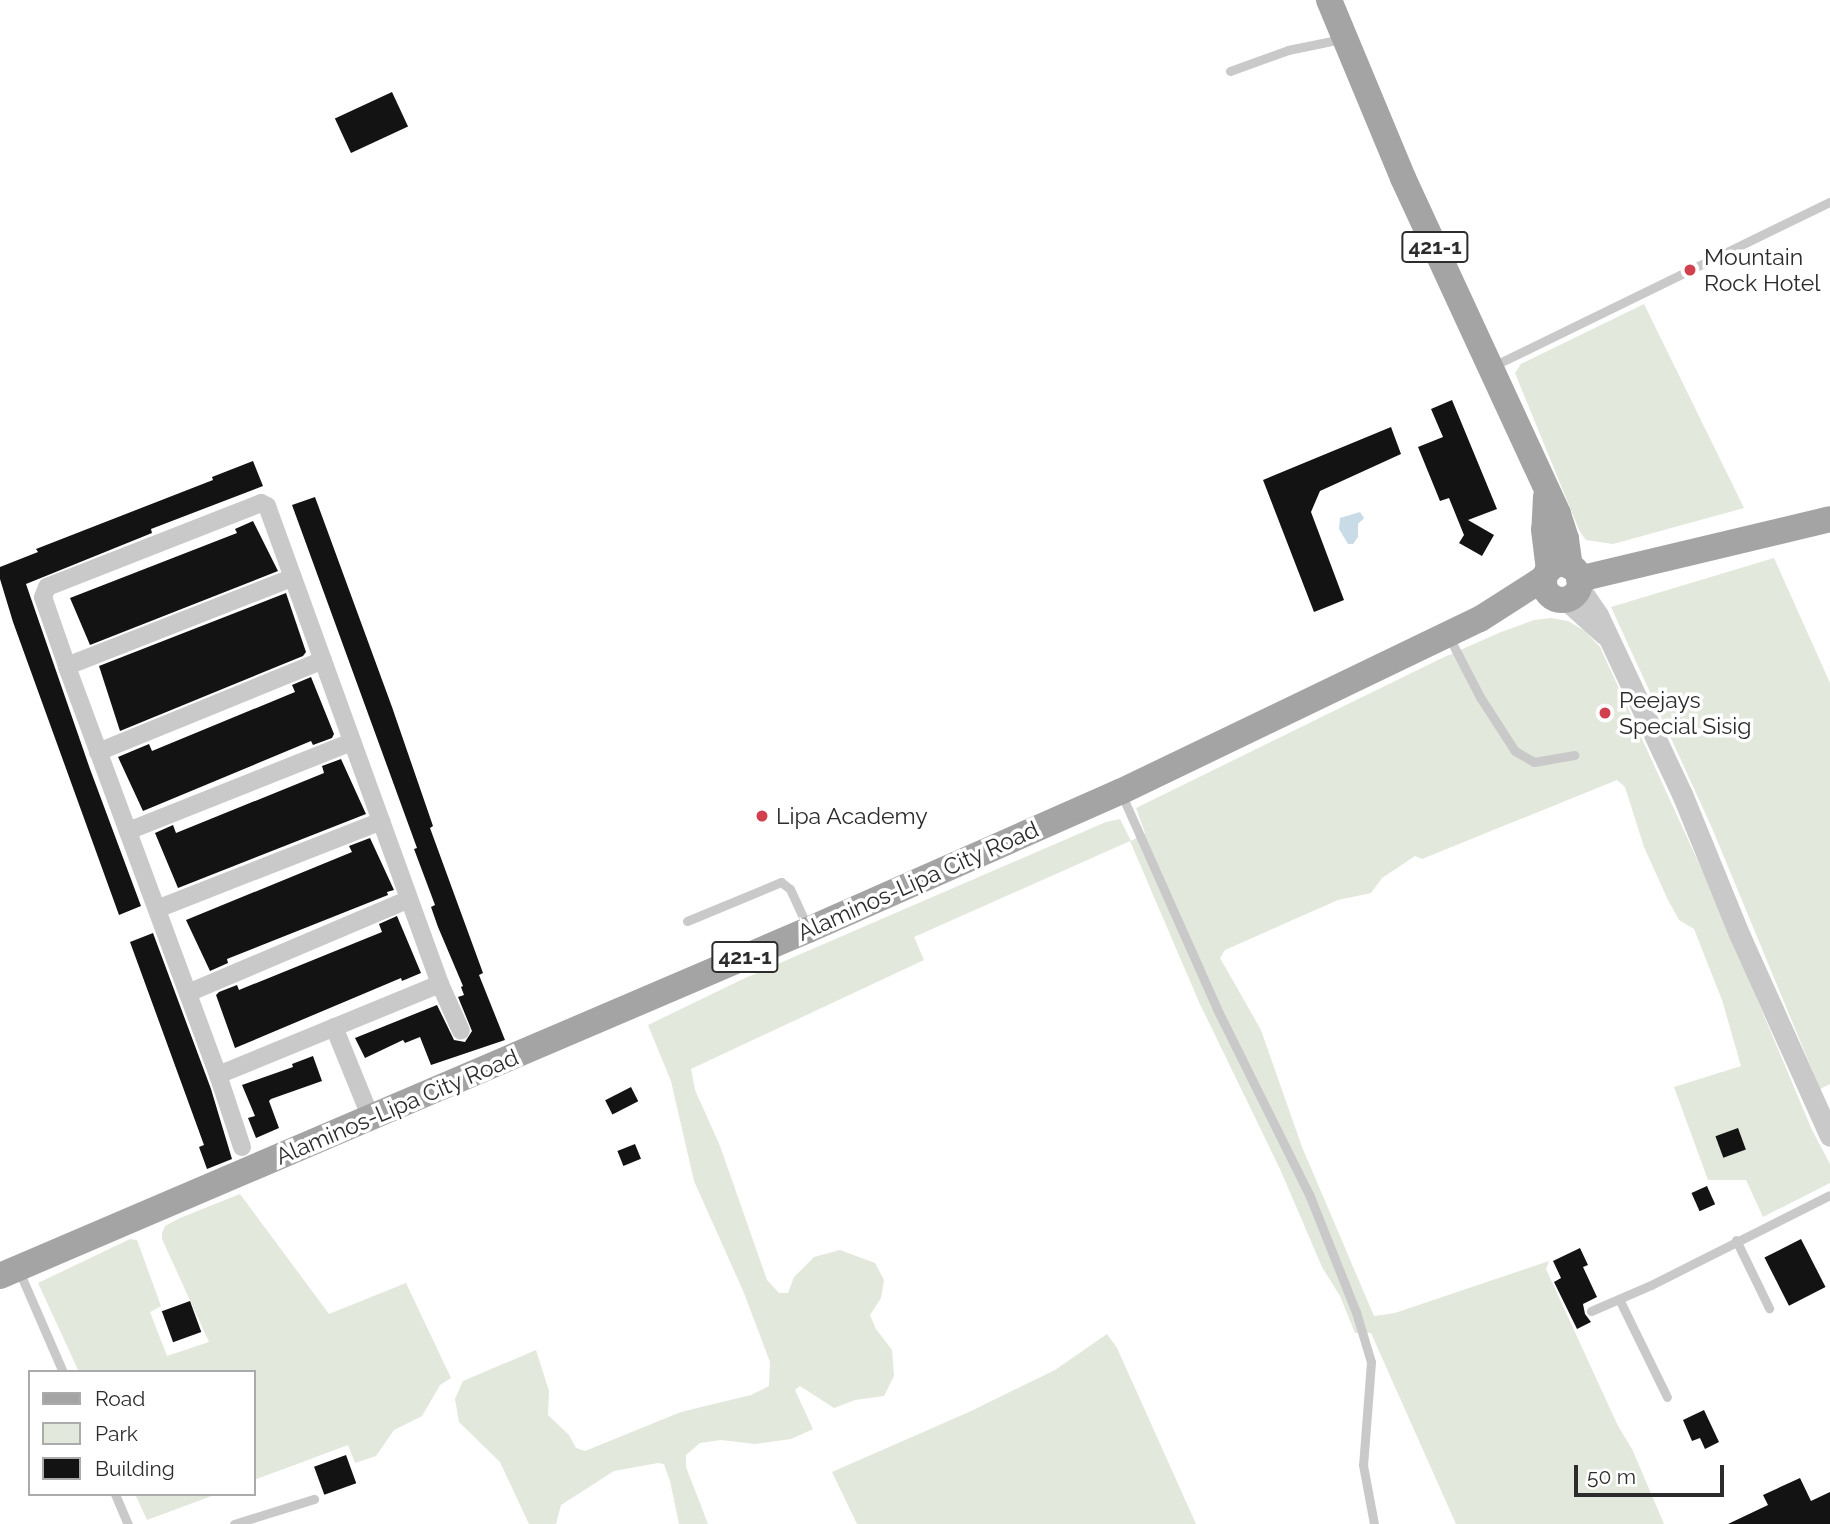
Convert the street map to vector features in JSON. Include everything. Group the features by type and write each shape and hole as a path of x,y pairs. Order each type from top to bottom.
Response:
{"main road":[{"name":"421-1","path":"1329,0 1404,178 1562,526 1563,583"},
{"name":"Alaminos-Lipa City Road","path":"9,1272 808,930 1120,792 1480,619 1563,583 1830,519"}],"street":[{"path":"242,1147 67,666 43,597 47,587 261,503 267,506 440,984 461,1031"},
{"path":"67,666 292,578"},
{"path":"1563,583 1581,617 1607,636 1682,794 1740,936 1829,1132"},
{"path":"98,752 323,660"},
{"path":"128,831 352,742"},
{"path":"157,909 381,821"},
{"path":"188,993 409,899"},
{"path":"218,1075 440,984"},
{"path":"334,1027 371,1118"}],"lane":[{"path":"1230,71 1288,50 1346,38"},
{"path":"1490,368 1830,202"},
{"path":"1448,635 1480,696 1515,751 1534,762 1574,755"},
{"path":"1120,792 1217,1009 1310,1194 1356,1312 1371,1362 1363,1465 1374,1524"},
{"path":"687,921 781,882 790,889 808,930"},
{"path":"1591,1311 1830,1195"},
{"path":"1736,1240 1769,1308"},
{"path":"9,1272 62,1370"},
{"path":"1619,1299 1667,1397"},
{"path":"117,1496 128,1524"},
{"path":"234,1524 314,1499"}],"green space":[{"path":"1644,304 1744,508 1613,544 1586,540 1580,532 1515,373 1521,364"},
{"path":"1774,558 1830,683 1830,1084 1820,1089 1712,828 1611,607"},
{"path":"1551,618 1568,621 1585,631 1600,647 1712,892 1812,1130 1830,1164 1830,1183 1763,1217 1746,1180 1708,1180 1674,1087 1741,1066 1722,1000 1694,929 1679,920 1668,900 1644,847 1625,787 1617,780 1422,859 1415,856 1382,878 1371,893 1338,900 1225,950 1220,958 1261,1030 1302,1147 1374,1316 1395,1313 1549,1261 1546,1269 1618,1426 1632,1449 1664,1524 1456,1524 1371,1333 1355,1333 1340,1296 1322,1267 1280,1169 1199,1002 1130,841 914,937 924,960 691,1069 695,1090 720,1146 767,1280 779,1293 788,1293 794,1277 814,1257 840,1250 875,1263 884,1280 881,1298 870,1315 876,1329 892,1350 894,1376 884,1396 855,1400 834,1408 800,1386 795,1390 813,1429 791,1439 755,1444 721,1440 700,1443 686,1455 686,1467 708,1524 679,1524 670,1481 664,1464 658,1463 614,1471 561,1505 556,1524 529,1524 500,1462 459,1422 455,1399 463,1381 536,1350 549,1391 548,1415 569,1435 576,1448 585,1451 681,1412 751,1395 769,1386 770,1362 744,1293 694,1181 671,1081 648,1025 743,979 1106,822 1120,819 1131,841 1145,833 1136,808 1440,659 1501,632 1534,620"},
{"path":"240,1194 329,1314 406,1283 451,1378 440,1385 422,1416 394,1430 376,1456 355,1463 348,1445 256,1479 256,1370 78,1370 38,1283 130,1239 137,1240 161,1306 150,1312 167,1356 209,1342 162,1239 165,1226"},
{"path":"1107,1334 1117,1348 1196,1524 857,1524 832,1472 969,1412 1055,1370"},
{"path":"136,1496 212,1496 147,1520"}],"water":[{"path":"1360,512 1364,518 1358,524 1358,537 1353,544 1348,544 1339,529 1340,518"}],"building":[{"path":"392,92 408,126 351,153 335,119"},
{"path":"1452,400 1497,509 1468,520 1494,535 1482,556 1459,543 1464,535 1449,498 1440,501 1418,447 1443,437 1431,409"},
{"path":"1391,427 1401,454 1320,491 1311,512 1344,600 1314,612 1263,480"},
{"path":"253,461 263,486 151,529 152,533 26,584 141,906 119,915 13,622 0,579 0,567 38,552 36,549 213,480 212,477"},
{"path":"315,497 392,707 433,826 430,828 483,973 479,975 505,1040 431,1065 420,1037 405,1043 403,1040 365,1058 355,1038 437,1005 454,1040 465,1042 472,1031 458,997 464,995 463,986 431,907 435,905 414,849 417,848 292,505"},
{"path":"253,521 278,571 90,645 70,598 237,533 235,529"},
{"path":"286,593 306,652 303,656 120,731 99,666"},
{"path":"311,677 334,734 332,738 313,745 311,741 143,811 118,757 149,744 152,751 295,692 292,685"},
{"path":"341,759 366,814 178,888 155,833 173,825 176,833 324,773 322,766"},
{"path":"370,838 394,890 387,892 388,895 227,959 228,963 210,971 186,920 352,852 349,846"},
{"path":"397,916 421,973 402,981 401,978 235,1048 216,995 219,992 237,985 239,990 382,932 379,924"},
{"path":"153,933 211,1089 232,1159 207,1169 199,1147 204,1145 130,942"},
{"path":"313,1056 322,1081 271,1099 269,1101 279,1128 256,1138 248,1118 255,1116 242,1085 293,1067 292,1064"},
{"path":"631,1087 638,1101 612,1114 605,1100"},
{"path":"1738,1128 1746,1150 1723,1158 1715,1136"},
{"path":"635,1144 641,1159 623,1166 617,1151"},
{"path":"1707,1186 1715,1204 1700,1211 1691,1193"},
{"path":"1801,1239 1826,1287 1789,1306 1764,1258"},
{"path":"1580,1248 1588,1265 1583,1267 1597,1297 1583,1304 1585,1314 1591,1322 1577,1329 1554,1282 1561,1278 1553,1261"},
{"path":"190,1301 201,1332 173,1342 162,1311"},
{"path":"1704,1410 1719,1442 1705,1449 1700,1438 1692,1441 1683,1420"},
{"path":"346,1455 356,1483 324,1495 314,1467"},
{"path":"1800,1478 1811,1501 1830,1492 1830,1524 1728,1524 1768,1505 1763,1495"}],"place":[{"name":"Mountain Rock Hotel","path":"1690,270"},
{"name":"Peejays Special Sisig","path":"1605,713"},
{"name":"Lipa Academy","path":"762,816"}]}
